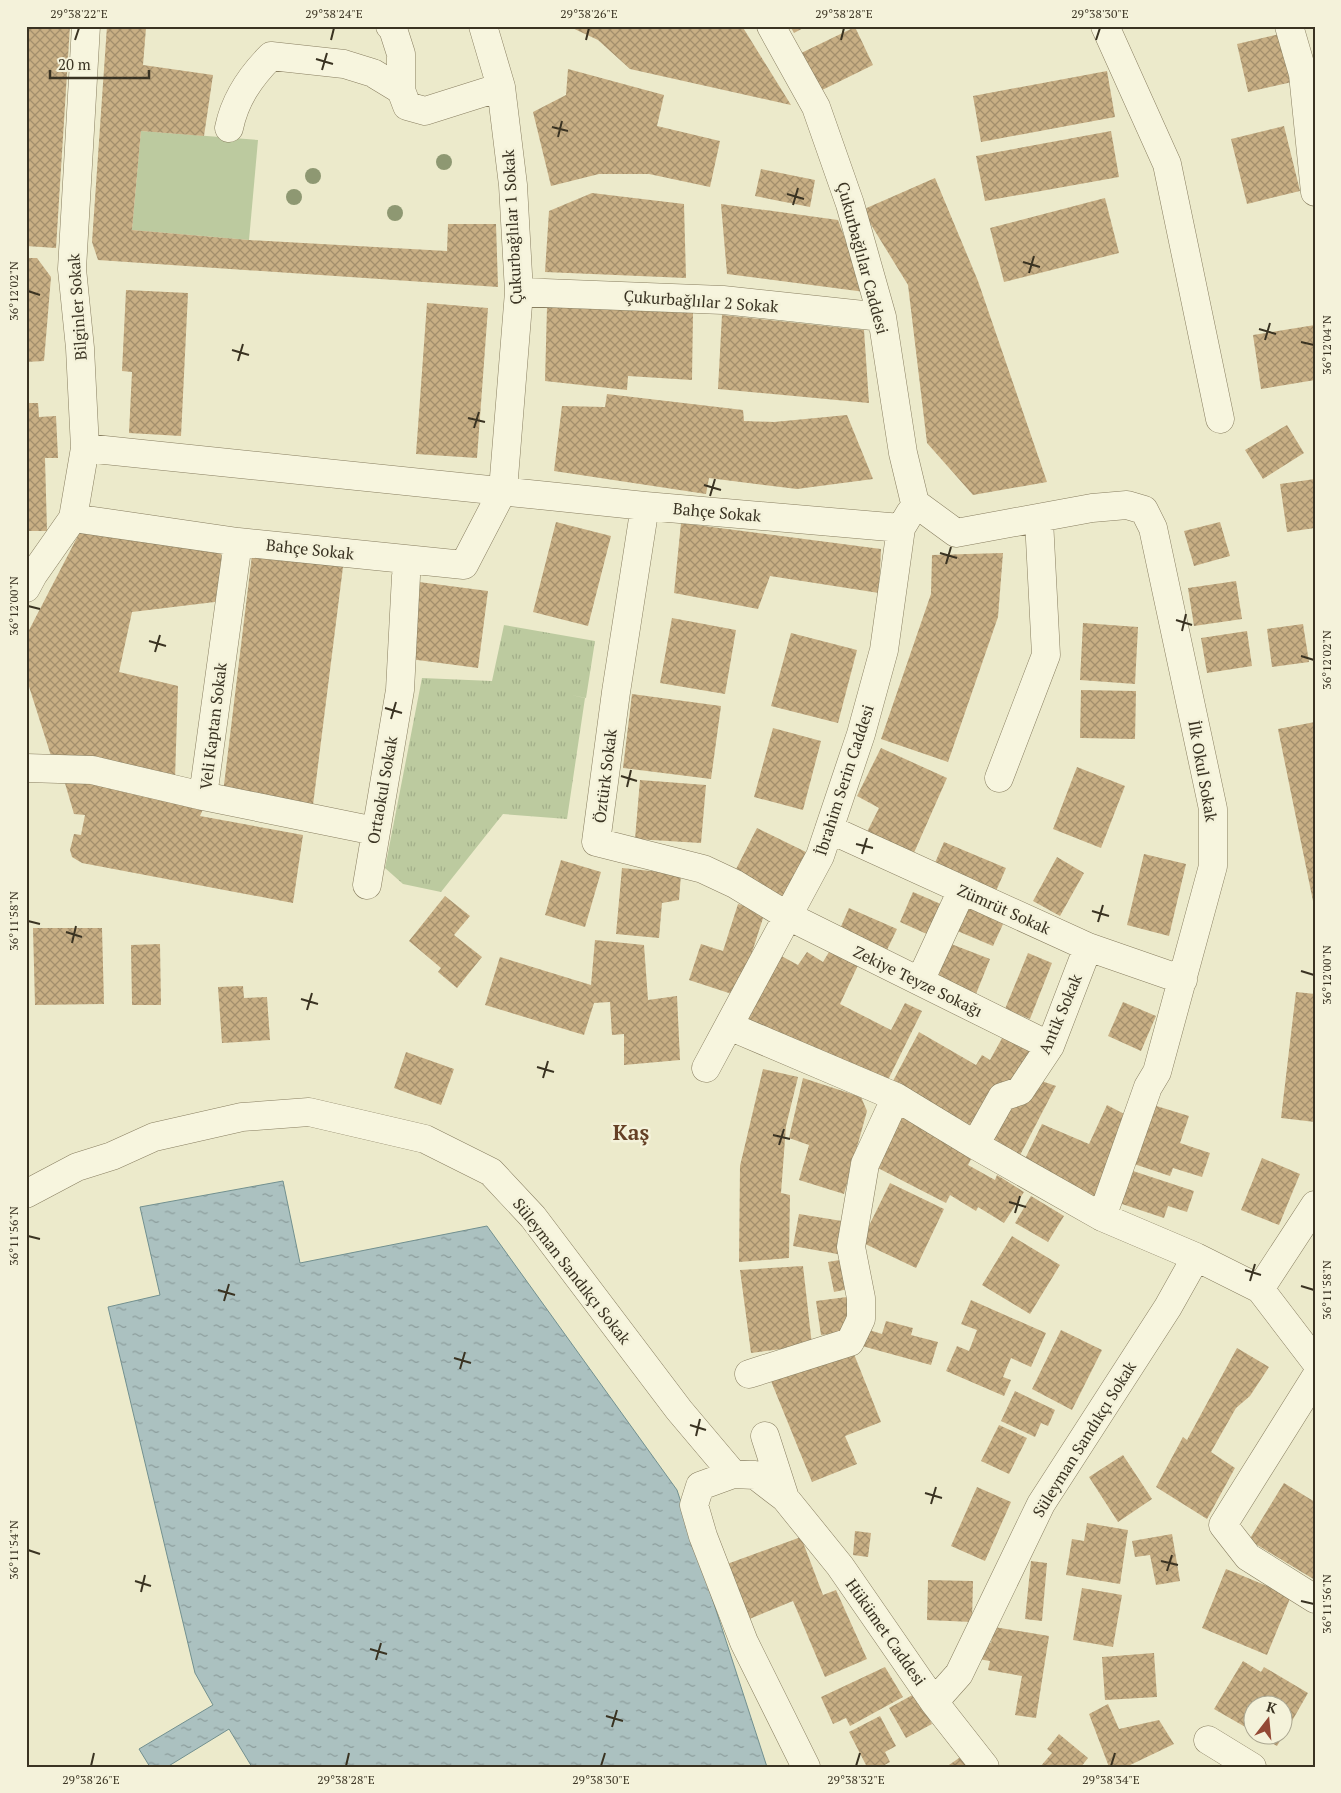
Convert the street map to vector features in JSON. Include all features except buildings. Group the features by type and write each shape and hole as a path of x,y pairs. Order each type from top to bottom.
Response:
{"street":[{"name":"Bilginler Sokak","path":"28,578 73,518 85,448 80,348 72,268 86,26"},
{"path":"390,26 393,28 401,54 401,90 407,106 425,111 501,87"},
{"name":"Çukurbağlılar 1 Sokak","path":"483,26 501,87 513,185 518,292 503,490"},
{"name":"Çukurbağlılar Caddesi","path":"771,26 816,107 850,204 882,317 903,454 915,504"},
{"path":"1105,26 1167,164 1220,419"},
{"path":"1289,26 1303,74 1315,192"},
{"path":"229,128 233,111 251,76 271,56 344,64 373,72 401,90"},
{"name":"Çukurbağlılar 2 Sokak","path":"518,292 723,300 882,317"},
{"name":"Bahçe Sokak","path":"85,448 645,506 901,528"},
{"name":"Bahçe Sokak","path":"73,518 238,542 464,565 503,490"},
{"path":"901,528 915,504"},
{"name":"İlk Okul Sokak","path":"915,504 956,533 1039,520 1092,508 1128,506 1144,510 1153,528 1213,809 1214,866 1157,1072 1148,1087 1102,1217"},
{"name":"Öztürk Sokak","path":"645,506 615,700 596,842 703,869 735,884 786,915"},
{"path":"999,778 1046,655 1039,520"},
{"name":"İbrahim Serin Caddesi","path":"706,1068 786,915 820,856 861,734 884,650 901,528"},
{"name":"Veli Kaptan Sokak","path":"238,542 203,796 374,831"},
{"name":"Ortaokul Sokak","path":"367,885 374,831 400,690 406,576"},
{"path":"26,768 92,770 203,796"},
{"name":"Zümrüt Sokak","path":"829,829 1088,947 1183,980"},
{"path":"920,981 962,890"},
{"name":"Zekiye Teyze Sokağı","path":"786,915 1050,1046"},
{"name":"Antik Sokak","path":"975,1145 1002,1097 1020,1091 1050,1046 1088,947"},
{"path":"729,1026 896,1097 975,1145 1102,1217 1196,1257 1260,1289 1315,1361"},
{"path":"749,1374 850,1342 861,1319 861,1298 851,1247 865,1164 896,1097"},
{"name":"Süleyman Sandıkçı Sokak","path":"26,1194 77,1167 112,1156 154,1137 242,1117 309,1112 424,1139 491,1172 533,1217 679,1410 733,1474"},
{"path":"1260,1289 1315,1205"},
{"name":"Süleyman Sandıkçı Sokak","path":"934,1702 959,1674 1041,1504 1168,1307 1196,1257"},
{"path":"1315,1378 1223,1525 1248,1557 1315,1599"},
{"path":"765,1436 785,1498"},
{"path":"785,1498 755,1475 733,1474 700,1486 694,1505 703,1536 744,1642 806,1767"},
{"name":"Hükümet Caddesi","path":"785,1498 840,1566 934,1702 985,1767"},
{"path":"1208,1740 1252,1767"}],"green space":[{"path":"141,131 258,140 249,240 132,230"},
{"path":"504,625 595,641 586,698 571,695 585,698 567,819 503,814 441,892 403,884 385,868 422,678 492,681"}],"water":[{"path":"283,1181 300,1263 487,1226 677,1490 767,1767 252,1767 229,1729 167,1767 150,1767 139,1749 213,1705 195,1673 108,1307 160,1295 140,1207"}],"district":[{"name":"Kaş","path":"631,1133"}]}
